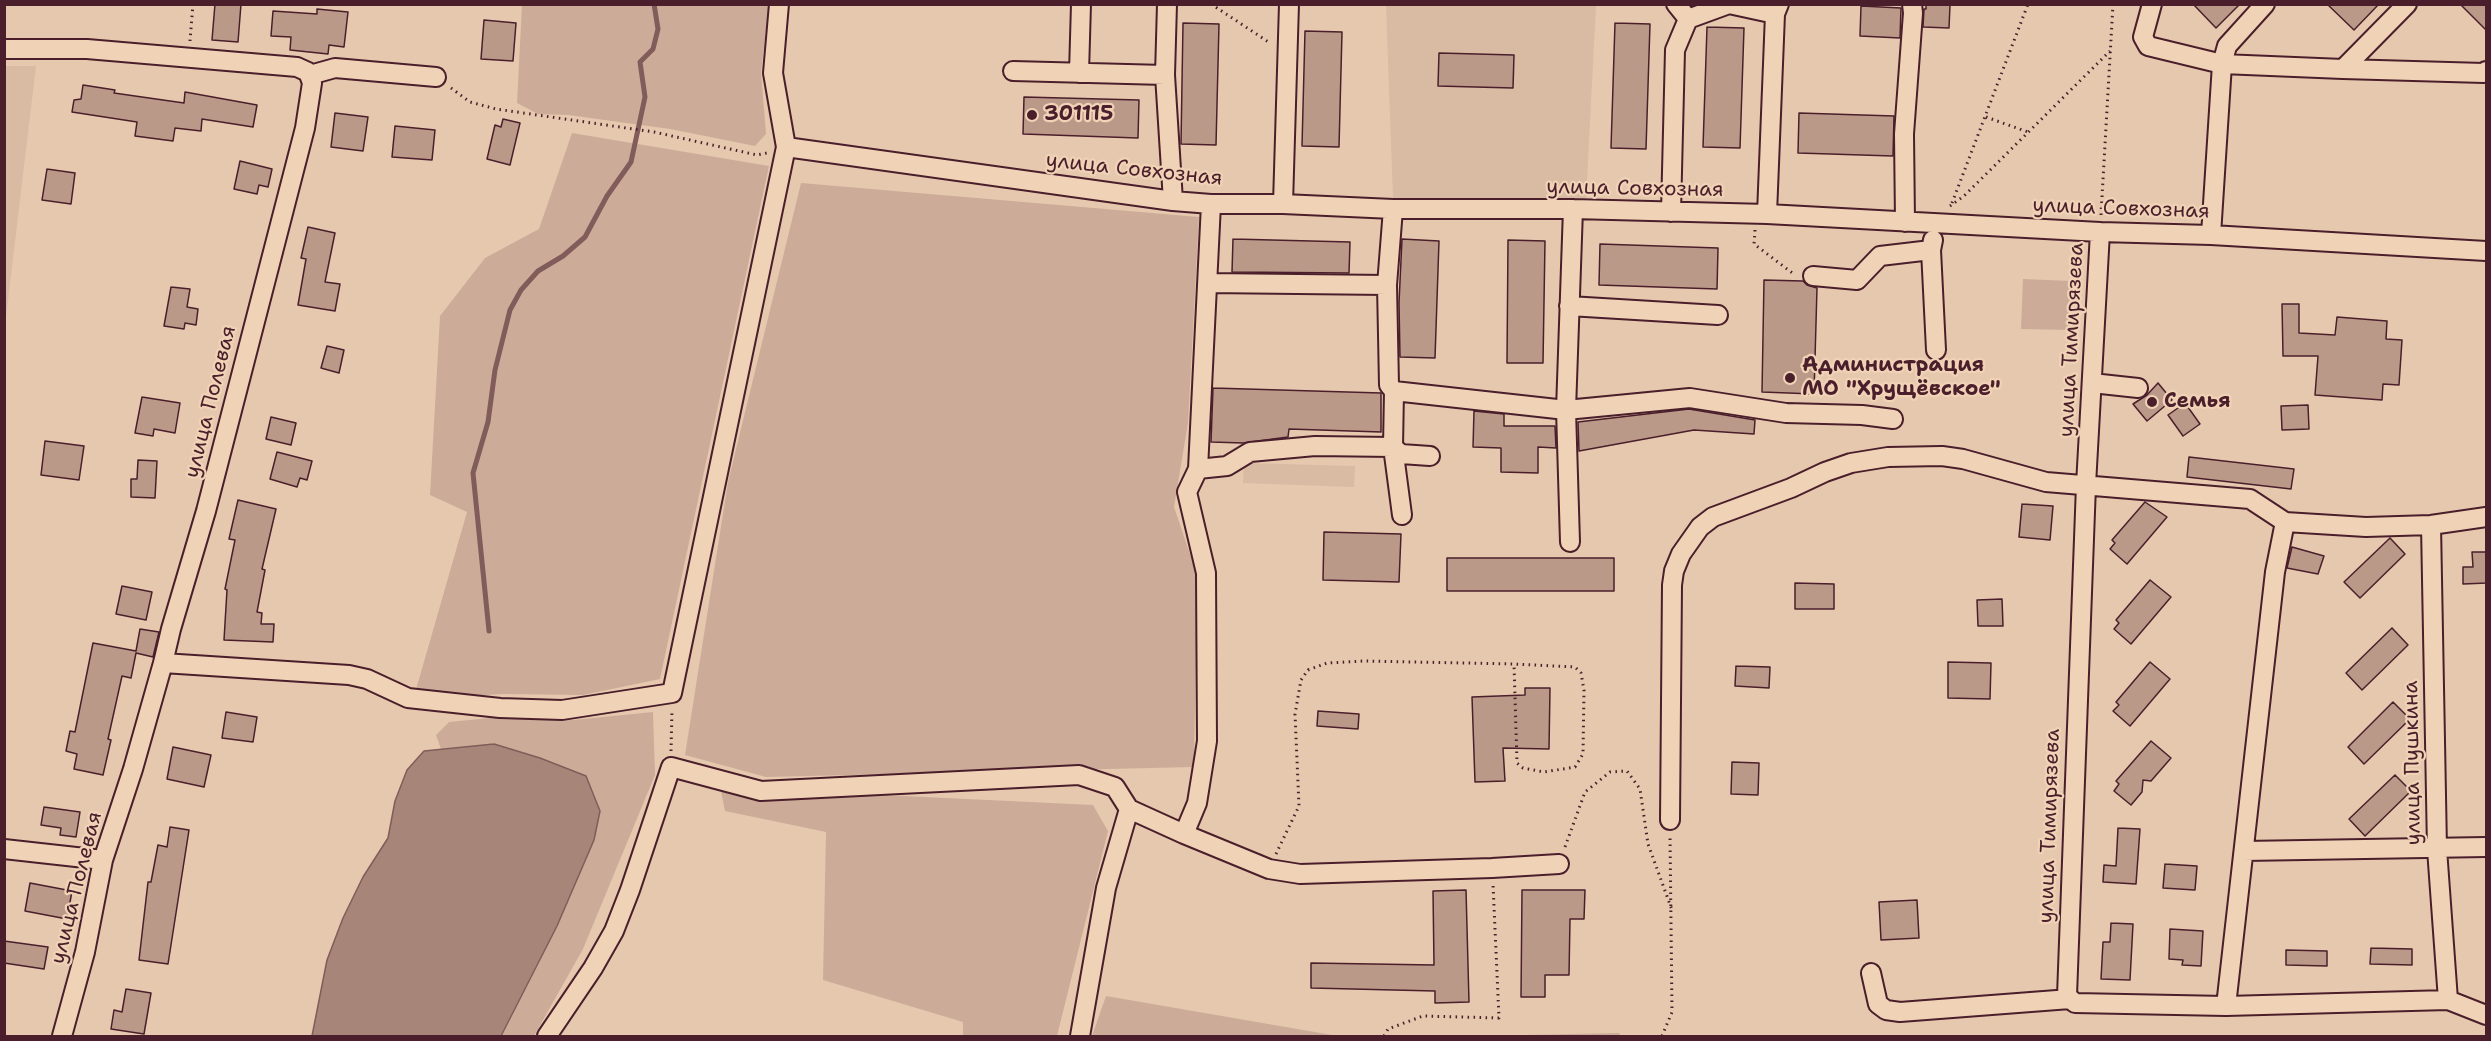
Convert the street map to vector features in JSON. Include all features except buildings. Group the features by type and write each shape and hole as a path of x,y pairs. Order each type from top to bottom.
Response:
{"street":[{"path":"163,663 349,675 367,679 408,698 500,708 562,710 672,693 786,147 773,73 778,4"},
{"path":"1079,73 1081,4"},
{"path":"1167,4 1165,75 1173,201"},
{"path":"1283,204 1289,4"},
{"path":"1676,4 1688,19"},
{"path":"1671,212 1675,50 1688,19 1729,4 1777,9 1762,214"},
{"path":"1905,222 1904,134 1912,4"},
{"path":"2152,4 2143,37 2146,45 2222,64 2486,73"},
{"path":"2211,235 2222,64 2227,46 2265,4"},
{"path":"2343,69 2408,4"},
{"path":"4,49 87,49 297,67 310,75 335,68 436,77"},
{"path":"1013,71 1165,75"},
{"name":"улица Полевая","path":"62,1036 85,952 103,860 133,769 206,511 305,128 312,96 310,75"},
{"name":"улица Совхозная","path":"786,147 1173,201 1211,204 1283,204 1393,209 1573,209 1762,214 1905,222 1942,217 2100,232 2211,235 2487,251"},
{"path":"1184,834 1197,803 1207,741 1206,567 1187,492 1198,469 1211,204"},
{"path":"1393,209 1387,285 1389,385 1394,391 1393,447 1402,515"},
{"path":"1570,542 1566,410 1573,209"},
{"path":"1936,350 1931,250 1942,217"},
{"name":"улица Тимирязева","path":"2070,999 2066,991 2086,484 2100,232"},
{"path":"1804,276 1857,280 1880,256 1931,250"},
{"path":"1208,284 1387,285"},
{"path":"1569,306 1718,315"},
{"path":"2092,383 2138,388"},
{"path":"1394,391 1566,410 1690,398 1786,413 1893,418"},
{"path":"1198,469 1227,466 1250,452 1315,446 1393,447 1401,454 1430,456"},
{"path":"1670,820 1673,578 1681,554 1704,523 1722,512 1791,488 1838,468 1864,460 1888,457 1942,456 1963,459 2046,482 2250,499 2285,522 2366,527 2431,525 2487,517"},
{"path":"2226,1006 2275,572 2285,522"},
{"name":"улица Пушкина","path":"2431,525 2438,849 2448,1000"},
{"path":"547,1036 593,968 614,931 671,767 760,791 1079,775 1115,787 1129,808 1184,834 1269,869 1300,874 1559,864"},
{"path":"1080,1036 1106,888 1129,808"},
{"path":"2244,851 2487,847"},
{"path":"4,849 103,860"},
{"path":"1871,973 1878,1004 1886,1010 1900,1012 2070,999 2075,1003 2226,1006 2448,1000 2485,1017"}],"path":[{"path":"189,58 193,4"},
{"path":"1211,4 1289,55"},
{"path":"1942,217 1952,204 2028,4"},
{"path":"2100,232 2113,4"},
{"path":"1952,204 1964,196 2110,51"},
{"path":"436,77 470,102 496,109 654,132 757,155 786,147"},
{"path":"1986,117 2028,132"},
{"path":"1762,214 1754,243 1804,276"},
{"path":"1269,869 1299,806 1295,714 1301,680 1308,670 1327,663 1364,662 1514,664 1571,665 1581,673 1584,690 1583,754 1575,767 1544,772 1523,768 1517,764 1514,664"},
{"path":"671,767 672,693"},
{"path":"1559,864 1585,792 1610,772 1627,771 1640,789 1648,844 1672,910"},
{"path":"1662,1036 1672,1012 1670,820"},
{"path":"1384,1036 1388,1029 1423,1016 1499,1018 1492,868"}],"shaded area":[{"path":"522,5 769,5 761,72 766,134 755,146 670,129 568,115 538,114 517,103"},
{"path":"1386,5 1596,5 1586,200 1393,198"},
{"path":"4,66 36,66 5,325"},
{"path":"572,133 769,166 660,679 583,695 502,694 413,700 467,512 430,495 440,316 485,258 539,229"},
{"path":"801,183 1199,217 1188,423 1174,507 1197,575 1194,767 766,777 685,755 728,482"},
{"path":"2023,279 2071,281 2069,330 2021,329"},
{"path":"1244,463 1355,466 1354,487 1243,483"},
{"path":"653,712 655,775 583,949 534,1036 501,1036 511,1016 585,776 540,758 494,744 441,749 436,735 449,722 510,716 573,720"},
{"path":"494,744 540,758 586,776 600,811 594,840 557,926 501,1036 312,1036 327,960 343,918 363,877 388,838 395,801 407,770 424,751"},
{"path":"721,791 904,796 1093,805 1108,831 1057,1036 963,1036 963,1022 823,980 826,832 725,811"},
{"path":"1106,996 1338,1036 1092,1036"},
{"path":"1619,1033 1621,1036 1477,1036"}],"waterway":[{"path":"489,631 473,473 488,422 495,370 510,310 521,290 538,271 563,256 585,237 607,196 631,162 645,97 640,62 653,49 658,29 654,4"}],"place":[{"name":"301115","path":"1032,115"},
{"name":"Администрация МО \"Хрущёвское\"","path":"1790,378"},
{"name":"Семья","path":"2152,402"}]}
